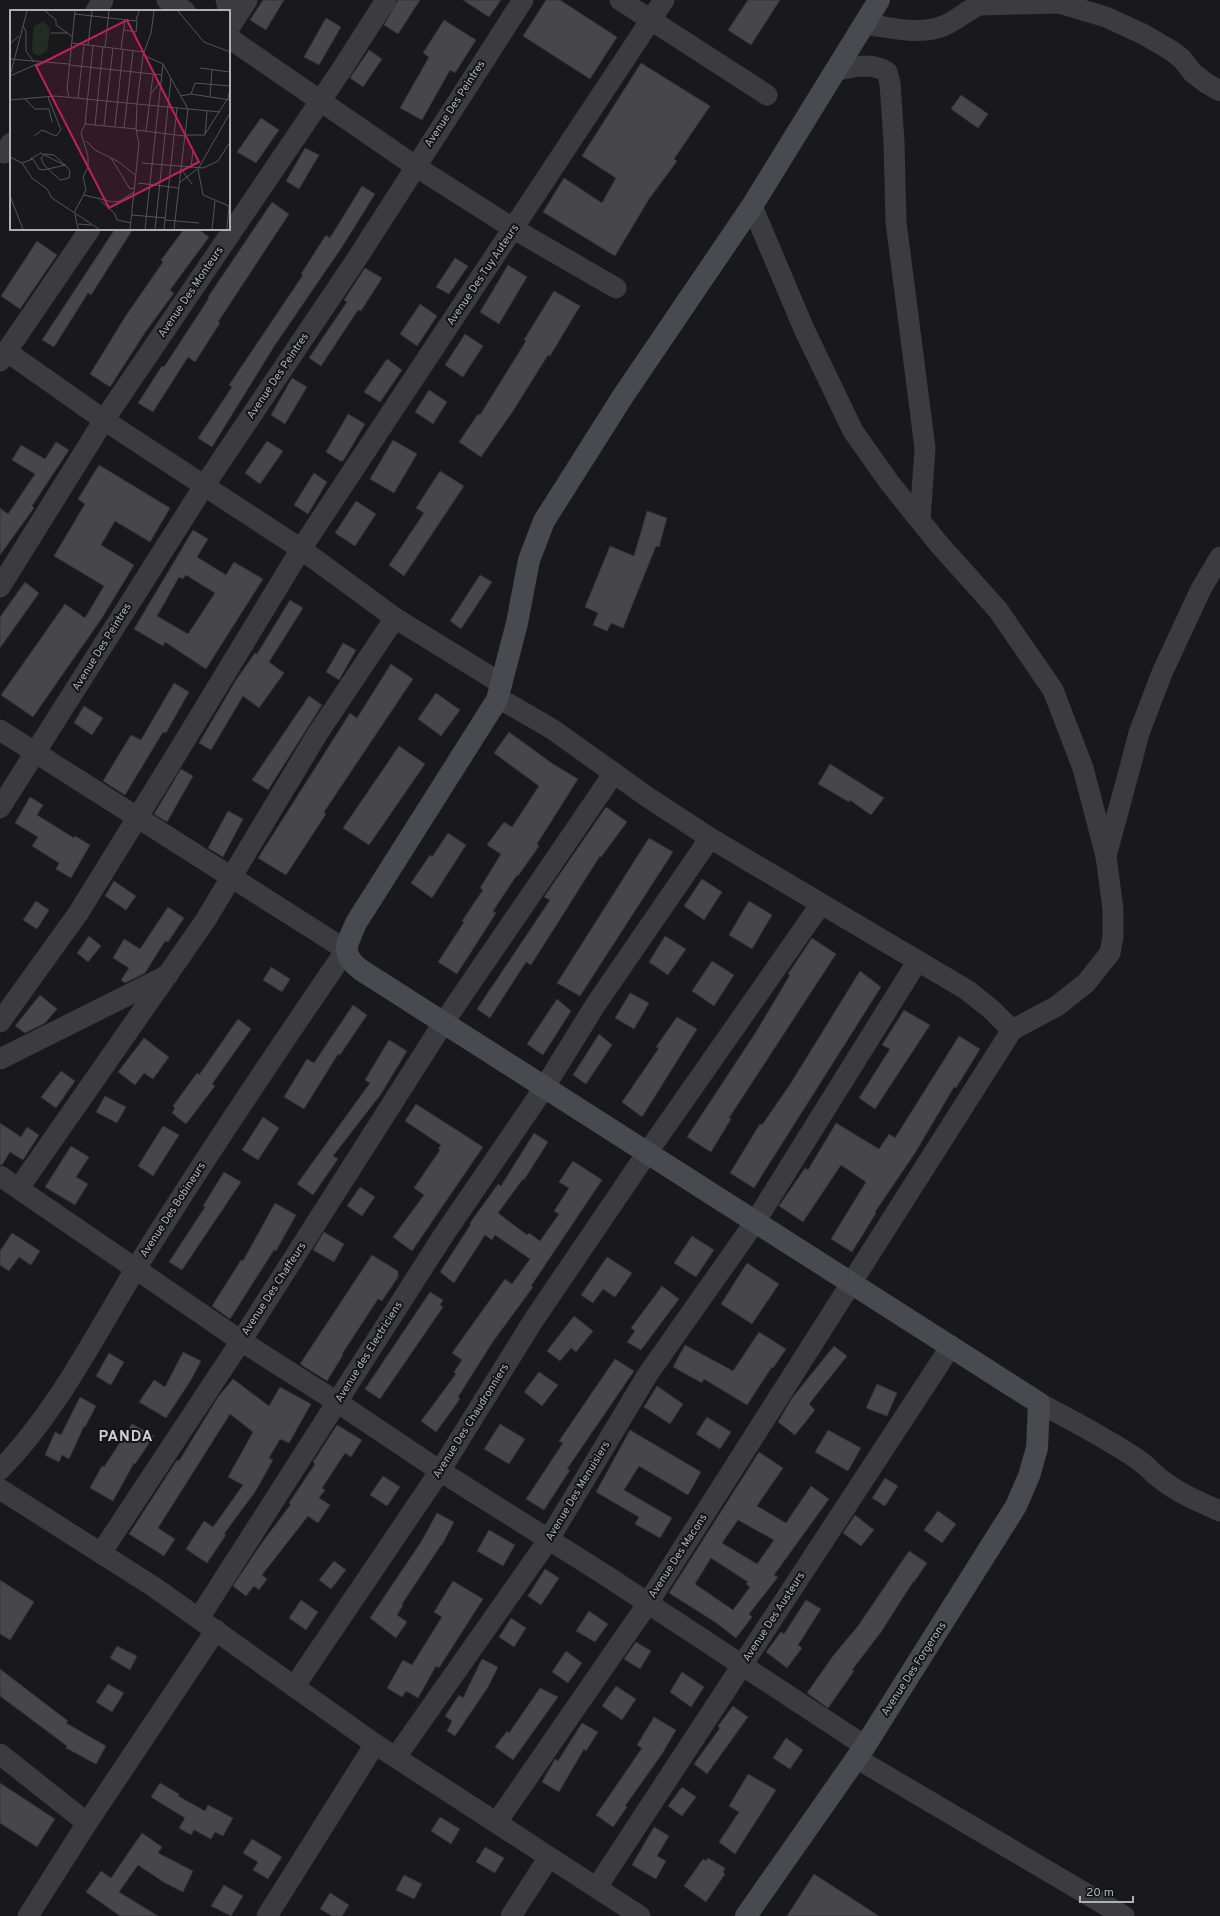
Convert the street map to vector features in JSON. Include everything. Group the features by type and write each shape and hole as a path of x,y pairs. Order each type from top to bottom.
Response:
{"street":[{"path":"97,10 103,0"},
{"path":"167,0 183,10"},
{"path":"226,0 228,10"},
{"path":"247,0 230,22 320,102 415,166 514,229 616,288"},
{"name":"Avenue Des Monteurs","path":"0,587 104,420 320,102 386,0"},
{"name":"Avenue Des Peintres","path":"0,808 204,486 356,260 523,0"},
{"path":"620,0 767,95"},
{"name":"Avenue Des Tuy Auteurs","path":"0,1022 79,912 138,818 301,549 664,0"},
{"path":"879,0 752,206 623,396 544,521 529,560 500,692 356,923 346,950 348,957 361,970 444,1022 544,1088 1039,1403 1111,1442 1145,1464 1158,1478 1188,1497 1220,1511"},
{"path":"864,24 911,30 927,30 943,26 969,8 980,5 1059,3 1106,17 1143,34 1172,51 1182,59 1193,73 1220,91"},
{"path":"837,70 878,66 887,72 890,83 894,142 896,222 907,300 914,377 925,448 920,520"},
{"path":"89,230 2,358 104,420 301,549 500,692 509,704 552,729 614,774 710,838 887,942 917,962 967,990 992,1010 1012,1030 1056,1006 1086,983 1110,953 1113,937 1113,909 1106,856 1083,768 1053,690 998,610 938,542 889,482 853,431 804,329 752,206"},
{"path":"1106,856 1142,726 1162,673 1201,589 1220,557"},
{"path":"19,1188 170,974 232,877 318,734 395,618"},
{"path":"0,730 346,950"},
{"name":"Avenue Des Chaffeurs","path":"101,1553 241,1341 444,1022 614,774"},
{"name":"Avenue des Electriciens","path":"199,1618 443,1236 544,1088 596,1004 710,838"},
{"name":"Avenue Des Chaudronniers","path":"294,1687 440,1471 533,1321 647,1153 821,904"},
{"name":"Avenue Des Bobineurs","path":"5,1457 78,1366 135,1270 245,1098 346,950"},
{"name":"Avenue Des Menuisiers","path":"396,1757 549,1539 648,1374 755,1222 917,962"},
{"path":"0,1058 170,974"},
{"name":"Avenue Des Macons","path":"497,1822 648,1603 852,1285 947,1130 1012,1030"},
{"path":"0,1176 135,1270 241,1341 337,1402 440,1471 549,1539 742,1666 806,1706 860,1752 1124,1916"},
{"name":"Avenue Des Austeurs","path":"597,1887 951,1346"},
{"name":"Avenue Des Forgerons","path":"746,1916 860,1752 1016,1506 1029,1476 1037,1448 1039,1403"},
{"path":"0,1489 101,1553 199,1618 375,1744 640,1916"},
{"path":"28,1916 87,1822 216,1630"},
{"path":"267,1916 375,1744"},
{"path":"0,1754 87,1822"},
{"path":"510,1916 549,1857"}],"building":[{"path":"263,0 284,0 266,30 250,20"},
{"path":"398,0 420,0 398,34 384,25"},
{"path":"463,0 501,0 489,17"},
{"path":"546,0 560,0 617,37 590,79 523,36"},
{"path":"748,0 780,0 751,45 728,30"},
{"path":"326,18 341,27 319,65 304,57"},
{"path":"444,20 476,40 455,73 450,70 422,120 400,108 429,57 423,53"},
{"path":"369,50 382,59 363,87 350,78"},
{"path":"641,63 710,106 674,159 677,161 649,199 615,256 543,212 564,178 602,203 616,178 582,156"},
{"path":"961,95 988,114 978,128 951,109"},
{"path":"261,118 279,130 256,163 237,152"},
{"path":"305,148 319,155 299,189 286,181"},
{"path":"362,186 375,194 342,247 275,345 212,447 198,438 232,387 229,385 303,275 301,274 326,235 330,238"},
{"path":"272,202 289,214 218,322 220,323 195,362 188,357 153,412 138,403 162,366 164,367 209,298 208,297"},
{"path":"114,230 132,230 91,295 88,293 54,347 42,340"},
{"path":"183,230 199,230 209,237 170,290 174,293 146,331 110,387 90,374 125,317 163,262 161,260"},
{"path":"37,241 57,255 20,309 1,296"},
{"path":"455,258 468,266 449,294 436,287"},
{"path":"508,265 527,277 499,324 480,312"},
{"path":"365,268 382,278 361,311 358,310 321,366 309,358 347,302 344,300"},
{"path":"554,291 580,306 550,356 548,355 513,411 481,457 459,442 478,414 480,415 526,341 524,340"},
{"path":"420,304 437,316 417,346 400,334"},
{"path":"465,334 483,346 463,377 445,365"},
{"path":"387,359 402,370 380,402 364,392"},
{"path":"292,378 307,387 285,424 271,415"},
{"path":"429,390 447,402 433,424 415,412"},
{"path":"348,414 365,424 343,461 340,461 326,452"},
{"path":"393,440 417,454 394,493 370,479"},
{"path":"267,441 283,451 260,484 245,473"},
{"path":"56,442 69,450 32,506 34,508 0,555 0,508 8,514 35,474 12,460 21,445 45,459"},
{"path":"99,465 170,508 150,542 115,521 101,545 134,565 102,618 33,717 1,695 65,604 85,618 104,586 54,556 85,504 78,499"},
{"path":"440,471 464,486 404,576 389,565 424,513 416,508"},
{"path":"314,473 327,482 308,514 294,505"},
{"path":"356,501 376,514 355,546 335,533"},
{"path":"647,511 667,518 659,547 656,546 623,628 611,623 607,631 593,625 598,613 585,607 610,546 634,556"},
{"path":"193,530 208,539 197,557 226,575 234,562 263,579 206,669 165,642 163,646 134,629","holes":["186,575 215,593 188,634 157,616 179,577 183,579"]},
{"path":"480,575 492,582 461,629 450,621"},
{"path":"25,582 39,593 0,648 0,617"},
{"path":"290,600 303,608 269,662 284,673 259,708 243,696 211,750 199,743 236,680 255,653 257,654"},
{"path":"343,643 356,650 339,680 326,672"},
{"path":"391,664 413,679 324,812 326,814 286,875 258,858 350,713 357,718"},
{"path":"174,683 189,692 166,733 163,732 125,795 103,781 131,735 141,740"},
{"path":"436,693 460,710 441,736 418,719"},
{"path":"309,696 322,705 268,790 252,780"},
{"path":"84,706 103,718 92,735 74,723"},
{"path":"509,732 553,764 578,779 537,844 539,846 518,876 517,875 493,911 496,913 457,974 438,962 464,922 462,921 483,890 480,888 501,854 487,845 504,822 512,827 539,786 494,753"},
{"path":"399,746 425,764 369,845 343,828"},
{"path":"830,764 884,798 871,815 850,800 849,802 818,784"},
{"path":"181,769 193,776 167,822 154,814"},
{"path":"30,797 43,805 37,815 74,838 75,836 90,845 71,878 56,869 59,863 32,846 38,837 15,823"},
{"path":"606,807 627,822 601,857 600,856 531,965 526,962 490,1018 477,1009 550,900 544,897"},
{"path":"228,811 243,819 223,857 208,848"},
{"path":"448,833 466,845 432,898 411,883 430,855 432,857"},
{"path":"649,838 673,852 580,996 557,983"},
{"path":"702,879 722,892 704,920 684,906"},
{"path":"114,881 136,896 126,910 105,896"},
{"path":"36,901 49,910 37,929 23,920"},
{"path":"749,901 772,915 752,949 729,935"},
{"path":"168,907 184,918 168,942 165,941 145,973 125,983 121,980 129,968 113,958 124,939 140,949"},
{"path":"89,936 101,946 88,962 77,953"},
{"path":"665,936 686,949 668,975 649,962"},
{"path":"812,938 836,954 729,1118 731,1119 711,1152 687,1137 756,1032 790,975 788,974"},
{"path":"712,961 734,975 714,1006 692,991"},
{"path":"271,967 290,979 282,992 263,980"},
{"path":"860,971 881,987 754,1188 730,1173 760,1124 762,1125 789,1086"},
{"path":"630,993 649,1003 634,1029 615,1018"},
{"path":"40,995 57,1009 45,1023 25,1033 15,1026"},
{"path":"557,999 571,1011 543,1055 527,1044"},
{"path":"353,1005 367,1015 340,1055 338,1054 304,1109 284,1097 307,1059 314,1063"},
{"path":"904,1010 930,1025 875,1109 859,1098 890,1049 882,1045"},
{"path":"677,1017 697,1029 642,1117 622,1102 659,1048 656,1047"},
{"path":"238,1019 251,1029 212,1084 215,1086 186,1124 172,1113 175,1108 173,1106 197,1073 199,1075"},
{"path":"599,1034 612,1045 586,1084 573,1075"},
{"path":"959,1036 980,1049 956,1088 954,1087 915,1153 875,1212 876,1213 852,1252 831,1239 866,1182 841,1165 803,1222 779,1206 805,1168 808,1170 836,1123 879,1149 889,1134 895,1138"},
{"path":"144,1038 169,1057 153,1079 144,1073 135,1085 118,1072"},
{"path":"389,1040 407,1051 381,1094 333,1156 338,1159 313,1195 297,1184 370,1083 365,1080"},
{"path":"61,1071 75,1081 56,1108 41,1097"},
{"path":"105,1096 126,1107 117,1123 96,1112"},
{"path":"416,1104 483,1147 412,1251 393,1237 424,1195 414,1188 440,1150 438,1149 441,1145 405,1121"},
{"path":"263,1117 279,1128 258,1160 242,1150"},
{"path":"0,1123 21,1137 27,1127 39,1135 23,1160 10,1152 2,1165 0,1164"},
{"path":"163,1126 179,1135 153,1176 138,1166"},
{"path":"534,1133 548,1142 524,1180 523,1179 498,1213 527,1235 529,1233 540,1241 559,1214 554,1211 569,1188 559,1182 573,1161 602,1180 531,1286 533,1287 492,1343 458,1397 460,1399 436,1432 421,1421 456,1374 454,1372 462,1360 452,1353 505,1279 512,1284 530,1259 495,1235 492,1240 485,1235 454,1283 440,1272 471,1224 470,1223 498,1184 501,1186"},
{"path":"71,1146 89,1157 76,1177 88,1184 75,1205 45,1187"},
{"path":"224,1172 241,1182 182,1270 169,1262 205,1207 203,1206"},
{"path":"360,1187 375,1197 362,1216 347,1206"},
{"path":"275,1203 296,1215 276,1251 274,1250 230,1319 212,1306 241,1260 243,1261"},
{"path":"324,1232 344,1244 334,1262 313,1250"},
{"path":"12,1233 40,1251 31,1265 19,1257 9,1271 0,1265 0,1251"},
{"path":"692,1236 714,1250 696,1277 674,1263"},
{"path":"372,1255 398,1271 398,1277 382,1301 378,1299 342,1354 343,1355 327,1381 300,1364"},
{"path":"607,1257 632,1273 615,1297 603,1289 593,1303 581,1295"},
{"path":"747,1263 779,1284 752,1324 721,1304"},
{"path":"662,1286 679,1299 641,1350 627,1342 635,1331 631,1328"},
{"path":"430,1292 443,1300 440,1305 443,1307 380,1399 365,1389"},
{"path":"574,1316 593,1331 576,1352 571,1348 560,1361 547,1351"},
{"path":"759,1332 786,1349 773,1368 772,1367 747,1405 704,1379 702,1383 673,1367 685,1345 733,1371"},
{"path":"834,1346 847,1356 809,1404 815,1410 795,1435 778,1422 792,1398"},
{"path":"183,1352 201,1361 191,1380 166,1418 139,1402 154,1380 165,1387"},
{"path":"109,1353 124,1362 111,1385 96,1376"},
{"path":"615,1359 634,1371 567,1469 570,1470 544,1510 526,1499 563,1443 559,1441"},
{"path":"539,1372 558,1385 542,1406 524,1392"},
{"path":"233,1379 269,1406 280,1387 311,1404 289,1443 280,1439 269,1458 273,1460 255,1492 224,1534 226,1535 207,1563 186,1549 204,1521 213,1527 243,1485 228,1477 253,1432 230,1414 158,1528 175,1539 164,1556 129,1534 177,1460 179,1461 218,1397"},
{"path":"877,1384 897,1393 887,1416 866,1408"},
{"path":"657,1386 683,1404 670,1424 644,1407"},
{"path":"80,1397 96,1406 85,1427 84,1426 69,1459 62,1455 59,1462 45,1455 55,1432 61,1435"},
{"path":"707,1417 731,1432 720,1449 696,1434"},
{"path":"132,1424 154,1436 135,1464 134,1463 113,1501 90,1488 102,1466 104,1467"},
{"path":"500,1424 525,1439 509,1464 484,1449"},
{"path":"337,1425 362,1440 351,1457 345,1453 322,1488 325,1490 319,1498 330,1505 318,1523 308,1516 262,1575 267,1579 259,1590 254,1586 246,1596 233,1586 261,1544 291,1504 289,1503 315,1464 313,1462"},
{"path":"630,1430 701,1472 688,1495 639,1466 624,1490 672,1518 660,1538 635,1524 639,1517 596,1492"},
{"path":"828,1430 861,1448 848,1471 815,1452"},
{"path":"759,1452 783,1468 757,1506 786,1523 811,1486 829,1499 774,1575 778,1577 749,1614 752,1617 736,1638 715,1622 669,1593","holes":["738,1520 774,1540 757,1564 722,1543","711,1558 748,1582 746,1584 750,1587 733,1610 695,1584"]},
{"path":"383,1476 400,1487 387,1506 370,1495"},
{"path":"885,1478 898,1486 885,1506 872,1498"},
{"path":"938,1511 956,1524 942,1543 924,1530"},
{"path":"437,1513 454,1522 442,1545 402,1604 403,1605 397,1615 407,1622 396,1638 370,1618 421,1542"},
{"path":"855,1515 874,1530 861,1546 843,1533"},
{"path":"489,1530 515,1545 503,1566 477,1551"},
{"path":"909,1551 927,1563 881,1632 852,1670 854,1671 828,1708 807,1693 833,1656 858,1626"},
{"path":"334,1561 346,1570 331,1589 319,1580"},
{"path":"545,1569 559,1578 541,1605 528,1596"},
{"path":"0,1580 34,1602 10,1640 0,1634"},
{"path":"453,1581 483,1599 439,1668 436,1666 418,1698 406,1691 402,1697 387,1688 403,1660 412,1665 442,1617 434,1612"},
{"path":"301,1600 318,1612 306,1630 289,1618"},
{"path":"806,1600 821,1609 798,1645 802,1648 787,1668 766,1652 781,1632 784,1634"},
{"path":"589,1611 608,1624 595,1642 576,1631"},
{"path":"511,1618 526,1628 514,1647 499,1637"},
{"path":"636,1642 651,1651 640,1669 624,1659"},
{"path":"117,1646 137,1656 130,1670 110,1658"},
{"path":"566,1651 582,1663 568,1683 552,1672"},
{"path":"482,1659 498,1667 488,1687 455,1736 447,1731 452,1721 445,1716 459,1695 463,1698"},
{"path":"0,1669 68,1721 66,1723 106,1746 96,1764 66,1748 67,1746 0,1696"},
{"path":"682,1672 704,1687 691,1707 670,1692"},
{"path":"108,1684 124,1693 112,1712 96,1702"},
{"path":"616,1686 636,1699 622,1720 602,1706"},
{"path":"540,1688 558,1697 513,1760 495,1747 507,1731 509,1733"},
{"path":"733,1706 748,1717 707,1774 694,1764 720,1728 718,1726"},
{"path":"654,1717 676,1730 662,1754 625,1806 627,1807 613,1827 596,1815 642,1748 637,1745"},
{"path":"582,1723 598,1732 586,1751 584,1749 559,1792 542,1782 555,1759 558,1761"},
{"path":"786,1738 803,1750 790,1769 773,1758"},
{"path":"748,1774 776,1790 735,1854 719,1842 739,1812 729,1806"},
{"path":"0,1783 55,1819 37,1847 0,1823"},
{"path":"160,1783 179,1794 178,1796 205,1811 208,1805 233,1818 223,1836 215,1832 211,1839 194,1830 191,1835 179,1828 185,1818 151,1797"},
{"path":"682,1787 696,1797 682,1816 668,1806"},
{"path":"440,1817 460,1829 451,1844 431,1831"},
{"path":"654,1827 669,1836 657,1856 666,1861 656,1879 632,1865"},
{"path":"142,1833 162,1847 158,1853 193,1871 183,1892 165,1883 138,1865 119,1892 158,1916 120,1916 86,1892 101,1871 111,1878"},
{"path":"252,1839 282,1857 268,1879 253,1870 258,1862 243,1853"},
{"path":"485,1847 504,1858 495,1873 476,1862"},
{"path":"708,1858 725,1868 723,1872 725,1874 706,1902 684,1886 703,1859 706,1861"},
{"path":"814,1874 879,1916 787,1916"},
{"path":"404,1875 422,1884 414,1899 396,1890"},
{"path":"224,1885 243,1896 231,1916 211,1906"},
{"path":"330,1893 349,1905 342,1916 332,1916 320,1909"}],"district":[{"name":"PANDA","path":"126,1437"}]}
